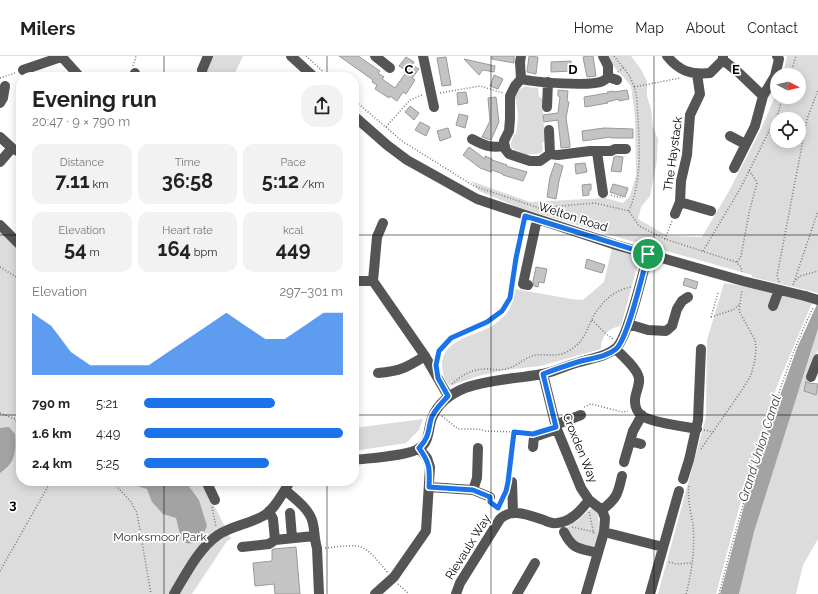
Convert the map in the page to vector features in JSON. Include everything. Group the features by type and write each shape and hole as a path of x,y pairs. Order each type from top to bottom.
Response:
{"street":[{"path":"23,70 61,56 75,72"},
{"path":"202,72 208,56"},
{"path":"291,56 309,72"},
{"path":"375,56 390,68"},
{"path":"422,56 432,94 434,109"},
{"path":"521,56 521,79 515,86 510,96 509,131 504,141 505,149 509,154 530,161 540,161 550,154 558,155 626,149"},
{"path":"521,79 576,84 596,83 612,78 603,56"},
{"path":"667,56 673,64 684,71 694,73 710,73 723,58 763,96"},
{"path":"734,168 755,126 763,96 770,86 778,68 779,59 777,56"},
{"name":"The Haystack","path":"675,214 680,202 681,181 687,155 690,115 700,94 694,73"},
{"path":"0,103 3,98 2,82"},
{"path":"547,107 548,82"},
{"name":"Welton Road","path":"359,120 407,160 477,199 537,220 648,254 743,281 791,292 805,296 817,302"},
{"path":"549,130 550,154"},
{"path":"730,136 745,144"},
{"path":"0,137 16,150"},
{"path":"472,140 488,147 494,148 505,146"},
{"path":"0,162 12,148"},
{"path":"601,152 603,192"},
{"path":"680,202 711,211"},
{"path":"528,285 523,284 537,220"},
{"path":"383,223 377,237 373,280 425,356 447,394"},
{"path":"0,225 16,241"},
{"path":"359,459 408,452 419,448 424,443 428,435 432,418 447,394 486,382 543,374 581,361 599,358 618,346 628,324 648,254"},
{"path":"359,281 373,280"},
{"path":"773,306 780,290"},
{"path":"628,324 648,330 666,331 672,326 677,309 682,301 688,298"},
{"path":"618,346 634,368 640,382 635,402 639,412 653,420 697,429"},
{"path":"686,480 689,460 697,429 700,403 701,349"},
{"path":"378,373 397,371 408,367 425,356"},
{"path":"811,377 818,359"},
{"name":"Croxden Way","path":"543,374 556,427 580,488 588,501 602,510"},
{"path":"533,447 534,437 556,427 582,411"},
{"path":"624,462 639,412"},
{"path":"630,441 641,444"},
{"path":"375,594 392,578 426,531 430,467 427,458 419,448"},
{"path":"473,490 477,478 478,448"},
{"path":"586,594 598,553 599,532 605,518 602,510 613,501 618,491 622,476"},
{"path":"510,479 505,511 564,527 570,542 575,547 598,553"},
{"path":"208,486 215,500"},
{"path":"174,594 200,553 218,535 267,514 287,486"},
{"path":"429,487 473,490 490,497"},
{"path":"285,490 303,507 312,520 317,548 319,594"},
{"path":"650,594 679,491"},
{"path":"564,527 588,501"},
{"name":"Rievaulx Way","path":"456,594 460,582 505,511"},
{"path":"290,513 292,538"},
{"path":"267,514 273,519 275,540"},
{"path":"599,532 663,547"},
{"path":"242,547 268,544 275,540 314,536"},
{"path":"519,591 535,563"}],"path":[{"path":"306,56 324,72"},
{"path":"614,56 628,73 634,87 637,102 640,163 636,189 629,212"},
{"path":"792,68 796,56"},
{"path":"20,72 23,70"},
{"path":"634,87 681,78 694,73"},
{"path":"2,82 16,74"},
{"path":"386,127 410,100 426,94 480,86 510,96"},
{"path":"780,290 777,276 807,119 818,90"},
{"path":"359,104 402,141 474,186 539,208 595,204 629,212 639,226 665,239 736,262 741,267 743,281 739,311 755,340 755,360 751,375 742,390 700,450"},
{"path":"703,251 749,170 778,113 781,104"},
{"path":"736,262 741,256 749,213 757,182 756,178 750,174 749,170"},
{"path":"603,192 623,198"},
{"path":"791,292 818,211"},
{"path":"665,239 675,214"},
{"path":"438,378 436,365 439,351 451,338 487,322 502,311 510,298 516,258 525,216"},
{"path":"0,267 16,277"},
{"path":"794,281 800,276 818,271"},
{"path":"447,394 458,379 475,369 500,370 510,368 525,359 537,355 555,355 566,352 583,340 598,310 614,294 622,289 639,286"},
{"path":"718,293 711,317 733,310 741,303"},
{"path":"719,594 744,501 765,434 788,367 817,302"},
{"path":"592,320 618,346"},
{"path":"582,411 591,404 623,412 639,412"},
{"path":"436,412 458,429 479,429 485,431 529,434"},
{"path":"0,413 15,419 16,422"},
{"path":"510,479 509,470 514,432"},
{"path":"509,470 510,479"},
{"path":"686,480 693,526 692,563 686,594"},
{"path":"0,571 48,486"},
{"path":"116,486 130,502 137,514 151,594"},
{"path":"505,511 506,491"},
{"path":"490,497 490,502 505,511"},
{"path":"588,501 599,532 596,539"},
{"path":"494,513 505,511"},
{"path":"564,527 569,526 599,532"},
{"path":"317,548 358,545 365,548 392,578 409,594"},
{"path":"660,560 676,564 692,563"}],"green space":[{"path":"212,56 243,56 235,72 207,72"},
{"path":"609,56 631,56 640,68 647,81 647,96 651,109 653,127 658,139 657,160 650,196 641,207 638,219 668,236 702,237 729,191 760,131 772,104 806,104 806,68 784,68 787,56 818,56 818,293 752,277 752,275 606,234 518,207 479,191 471,181 530,202 605,198 623,203 630,196 636,175 635,118 631,86 611,63"},
{"path":"526,86 538,88 539,97 542,98 545,141 542,143 543,150 541,153 527,155 511,148 514,134 516,134 518,117 516,100 514,99 518,90"},
{"name":"Monksmoor Park","path":"0,232 16,248 16,486 204,486 231,539 227,541 192,594 0,594"},
{"path":"612,248 632,254 639,260 621,326 616,327 606,333 602,340 601,349 540,366 505,370 478,376 450,386 448,384 444,377 442,366 443,357 447,350 452,345 466,337 494,325 500,320 510,308 515,289 583,300 604,282"},
{"path":"724,283 768,290 812,303 777,386 745,486 716,594 658,594 706,417 707,340"},
{"path":"818,329 818,349 808,375 804,391 816,395 818,387 818,539 803,565 796,594 739,594 754,532"},
{"path":"423,419 419,430 406,443 359,450 359,427"},
{"path":"590,509 593,509 598,513 599,532 595,548 577,542 571,536 567,526 578,520"}],"shaded area":[{"path":"818,302 818,329 754,532 739,594 720,594 745,502 766,435 797,348"},
{"path":"9,427 15,434 15,451 12,461 0,473 0,428"},
{"path":"138,486 189,486 199,500 207,526 201,538 192,543 182,542 176,518 163,514 152,502 147,489"}],"building":[{"path":"339,56 358,56 380,71 378,73 384,77 382,79 395,88 407,71 399,66 406,57 414,62 412,65 419,69 412,78 415,80 406,94 403,92 397,101 375,89 377,85 372,82 373,80"},
{"path":"492,56 514,56 514,63 492,59"},
{"path":"529,56 538,57 536,74 527,72"},
{"path":"593,56 596,76 587,77 583,57"},
{"path":"446,57 451,85 442,86 437,58"},
{"path":"464,59 495,66 494,72 483,70 479,75"},
{"path":"571,61 571,71 551,72 551,62"},
{"path":"494,75 503,79 498,89 490,86"},
{"path":"558,90 568,91 567,101 569,102 566,118 570,147 561,148 558,120 544,122 543,115 558,113 560,97 558,96"},
{"path":"627,90 629,99 619,101 619,99 607,102 608,103 585,107 584,97 608,93 607,92"},
{"path":"466,92 468,103 458,105 457,93"},
{"path":"496,97 499,122 491,140 482,137 490,121 488,98"},
{"path":"410,106 419,113 414,120 405,112"},
{"path":"459,114 468,116 465,128 456,125"},
{"path":"420,122 430,127 426,136 415,130"},
{"path":"448,128 451,137 440,141 437,131"},
{"path":"604,128 633,129 633,138 611,137 583,141 582,131"},
{"path":"469,147 485,159 485,156 507,165 506,166 527,172 523,181 492,170 491,172 480,168 463,155"},
{"path":"614,157 623,157 621,172 611,171"},
{"path":"555,163 563,166 556,199 547,197 550,177"},
{"path":"585,163 587,172 576,174 575,164"},
{"path":"591,184 589,195 583,196 582,185"},
{"path":"613,184 628,188 625,197 610,192"},
{"path":"587,259 605,265 602,273 585,268"},
{"path":"536,267 547,269 544,283 539,282 538,287 534,286 533,281"},
{"path":"685,278 698,282 696,289 683,285"},
{"path":"806,381 809,383 818,384 816,395 804,391"},
{"path":"296,547 300,594 275,594 274,584 255,586 253,563 272,561 273,549"}],"route":[{"path":"525,216 648,254 628,324 620,344 616,349 599,358 581,361 543,374 556,427 533,434 514,432 510,453 508,482 506,491 498,508 490,502 490,497 473,490 464,488 429,487 430,467 427,458 419,448 424,443 428,435 432,418 440,404 448,396 438,378 436,365 439,351 451,338 487,322 502,311 510,298 516,258 525,216"}],"water label":[{"name":"Grand Union Canal","path":"759,448"}]}
